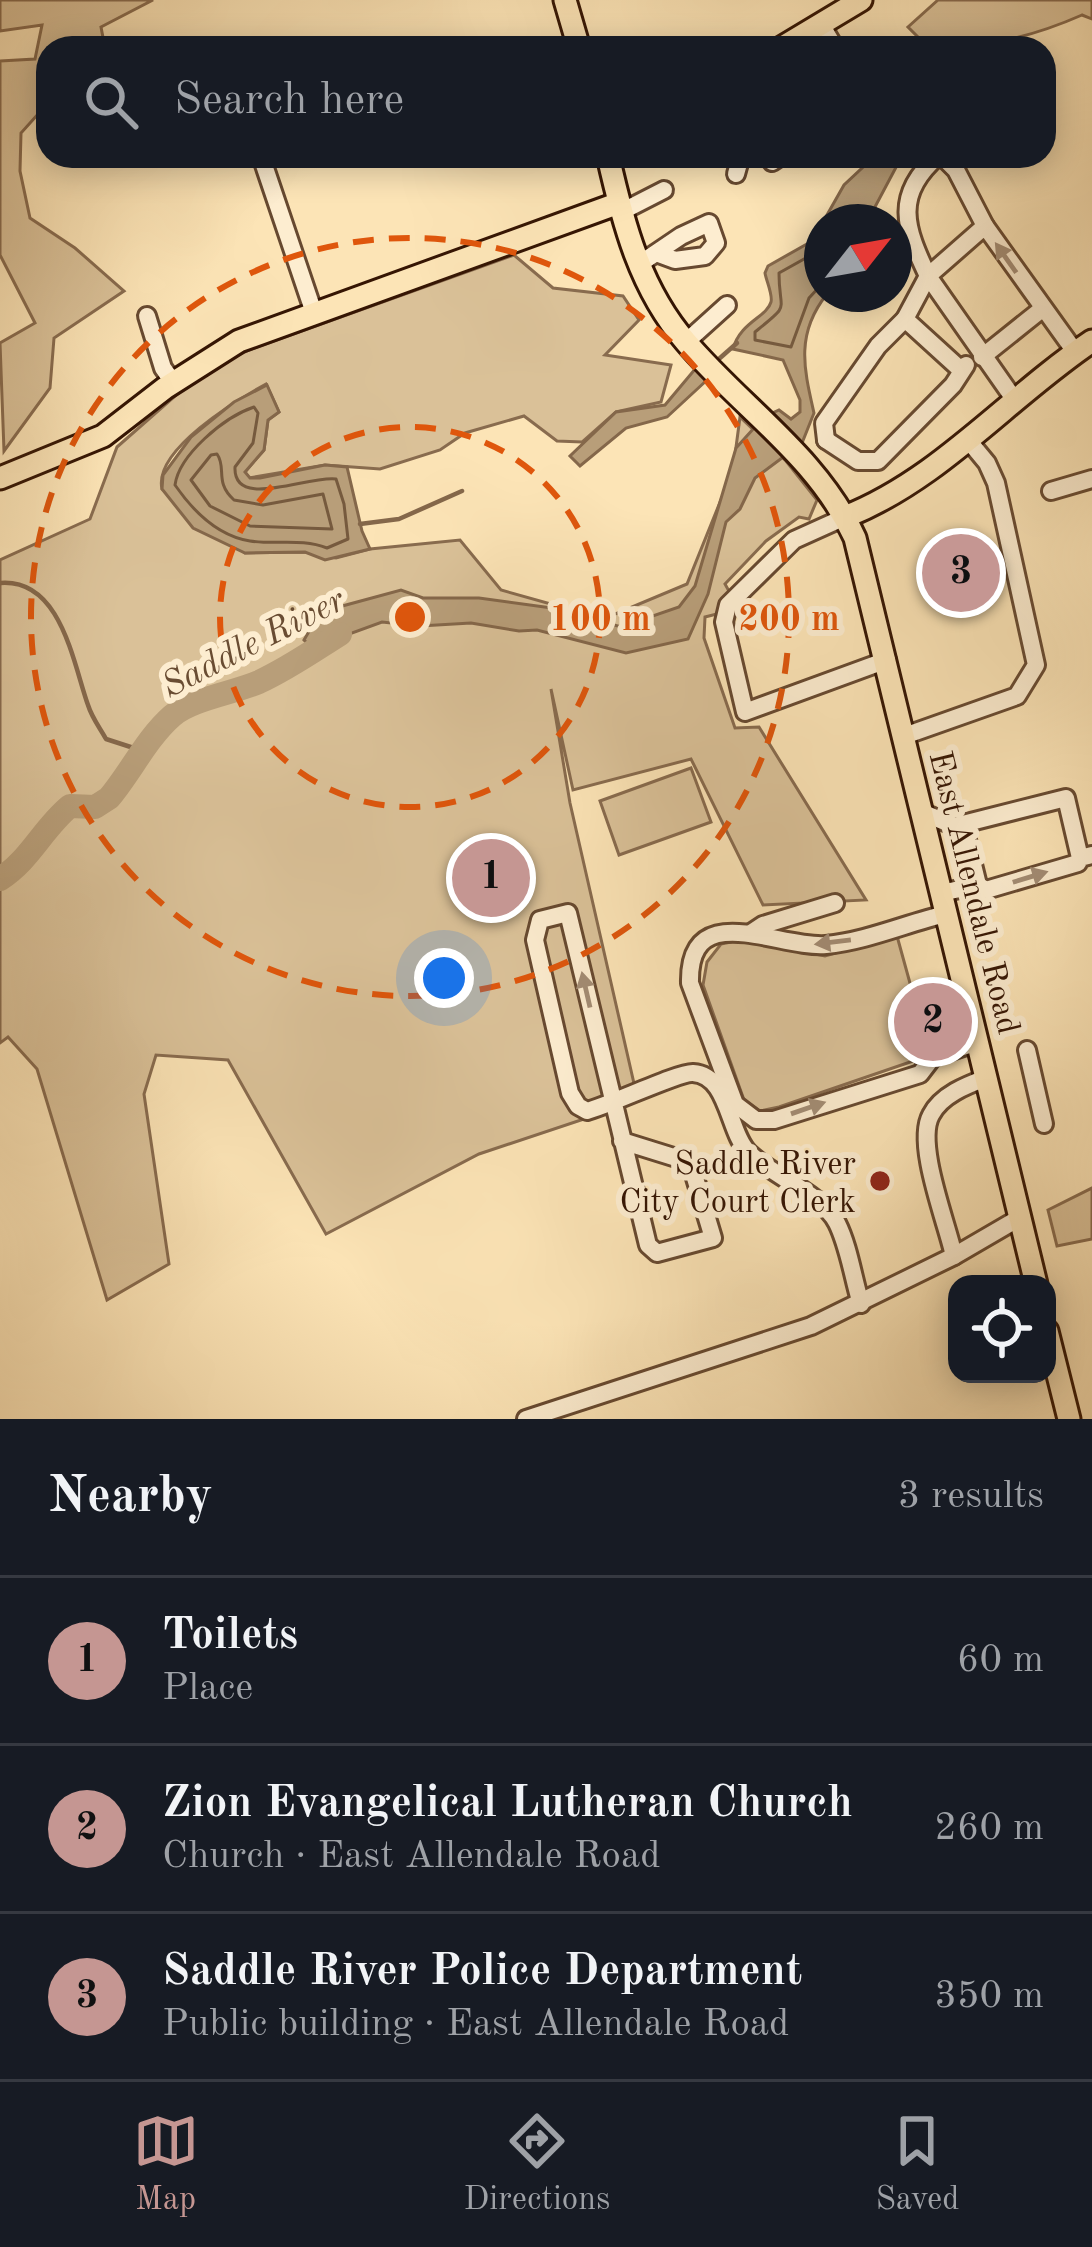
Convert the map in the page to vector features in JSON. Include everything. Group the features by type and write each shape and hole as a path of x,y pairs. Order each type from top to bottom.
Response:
{"main road":[{"path":"565,0 576,36"},
{"path":"801,36 861,0"},
{"path":"611,168 620,207 686,342"},
{"path":"0,478 103,436 173,382 239,341 620,207"},
{"name":"East Allendale Road","path":"686,342 800,456 845,517 858,547 1034,1275"},
{"path":"845,517 902,491 1084,347"},
{"path":"1056,1367 1069,1419"}],"street":[{"path":"821,24 828,36"},
{"path":"265,168 314,313"},
{"path":"925,168 910,192 906,218 928,276 1014,400"},
{"path":"954,168 985,226 1042,309 1084,347"},
{"path":"620,207 664,190"},
{"path":"709,223 716,243 705,256 647,259 709,223"},
{"path":"826,440 824,423 878,346 904,319 928,276 985,226"},
{"path":"686,342 727,305"},
{"path":"826,440 858,461 878,461 953,385 961,370 1042,309"},
{"path":"147,316 173,382"},
{"path":"904,319 961,370"},
{"path":"800,456 826,440"},
{"path":"904,736 1017,696 1036,665 996,483 968,440"},
{"path":"1051,491 1092,479"},
{"path":"845,517 794,540 728,605 724,622 745,712 887,660"},
{"path":"921,812 948,825 963,824 1066,798 1086,856 1078,863 986,890 978,885 963,824"},
{"path":"978,885 944,903 826,945 724,932 708,938 689,963 694,994 735,1104 756,1120 774,1120 920,1074 933,1057 978,1042"},
{"path":"751,934 836,903"},
{"path":"622,1141 683,1160 692,1168 713,1238 657,1253 648,1245 612,1104 568,913 540,920 535,940 570,1093 578,1106 587,1111 612,1104 680,1075 695,1072 708,1078 747,1152 835,1218 861,1304"},
{"path":"1027,1051 1044,1124"},
{"path":"954,1256 930,1160 928,1117 941,1101 986,1078"},
{"path":"526,1419 770,1341 861,1304 1021,1217"}],"shaded area":[{"path":"0,0 153,0 101,27 103,36 40,36 42,25 0,31"},
{"path":"938,0 1092,0 1092,19 1082,15 1021,36 917,36 908,27"},
{"path":"36,54 36,116 21,133 20,171 30,218 75,248 124,291 54,338 50,388 4,451 0,343 35,323 0,255 0,61 35,59"},
{"path":"514,255 553,288 623,296 639,320 605,355 671,365 661,402 616,412 582,442 557,441 524,416 465,433 440,450 380,469 325,465 249,478 245,472 264,450 268,420 279,412 266,384 183,443 170,458 162,489 245,553 305,552 336,558 370,549 460,540 501,590 565,608 613,615 687,584 733,470 740,417 786,461 817,500 809,519 799,517 766,541 725,584 730,593 717,614 705,617 704,638 735,728 759,727 866,900 763,905 691,759 573,790 551,689 570,803 638,1101 479,1154 326,1234 228,1060 156,1055 144,1094 169,1264 107,1300 37,1069 8,1037 0,1043 0,560 90,519 117,447 200,374 249,350"},
{"path":"691,768 711,822 619,855 600,801"},
{"path":"897,936 913,994 902,999 919,1059 779,1107 760,1111 744,1100 703,985 707,962 721,944 741,940 825,956"},
{"path":"1092,1188 1092,1239 1057,1246 1048,1210"}],"water":[{"path":"862,168 896,168 877,204 833,204"},
{"path":"804,246 804,312 816,312 805,352 814,413 802,443 755,478 740,509 726,522 708,594 688,639 626,653 537,630 382,622 349,634 319,655 304,640 315,621 335,608 401,590 423,598 479,598 559,609 621,627 679,607 695,586 736,448 764,417 779,410 791,419 800,412 800,400 783,360 733,349 741,332 771,302 768,266"},
{"path":"696,368 707,380 667,417 626,428 580,466 570,456 616,412 665,405"},
{"path":"267,385 279,412 268,420 264,450 245,472 250,478 260,478 325,465 347,467 370,549 325,560 305,552 245,553 193,528 162,489 163,475 191,437 234,402"}],"waterway":[{"path":"720,358 737,343"},
{"path":"360,524 399,519 462,491"},
{"path":"0,583 21,585 51,608 106,739 143,751"},
{"name":"Saddle River","path":"0,879 70,806 95,807 109,798 154,735 180,710 259,682 340,634"}],"place":[{"name":"Saddle River Police Department","path":"961,573"},
{"name":"Toilets","path":"491,878"},
{"name":"Zion Evangelical Lutheran Church","path":"933,1022"},
{"name":"Saddle River City Court Clerk","path":"880,1181"}]}
